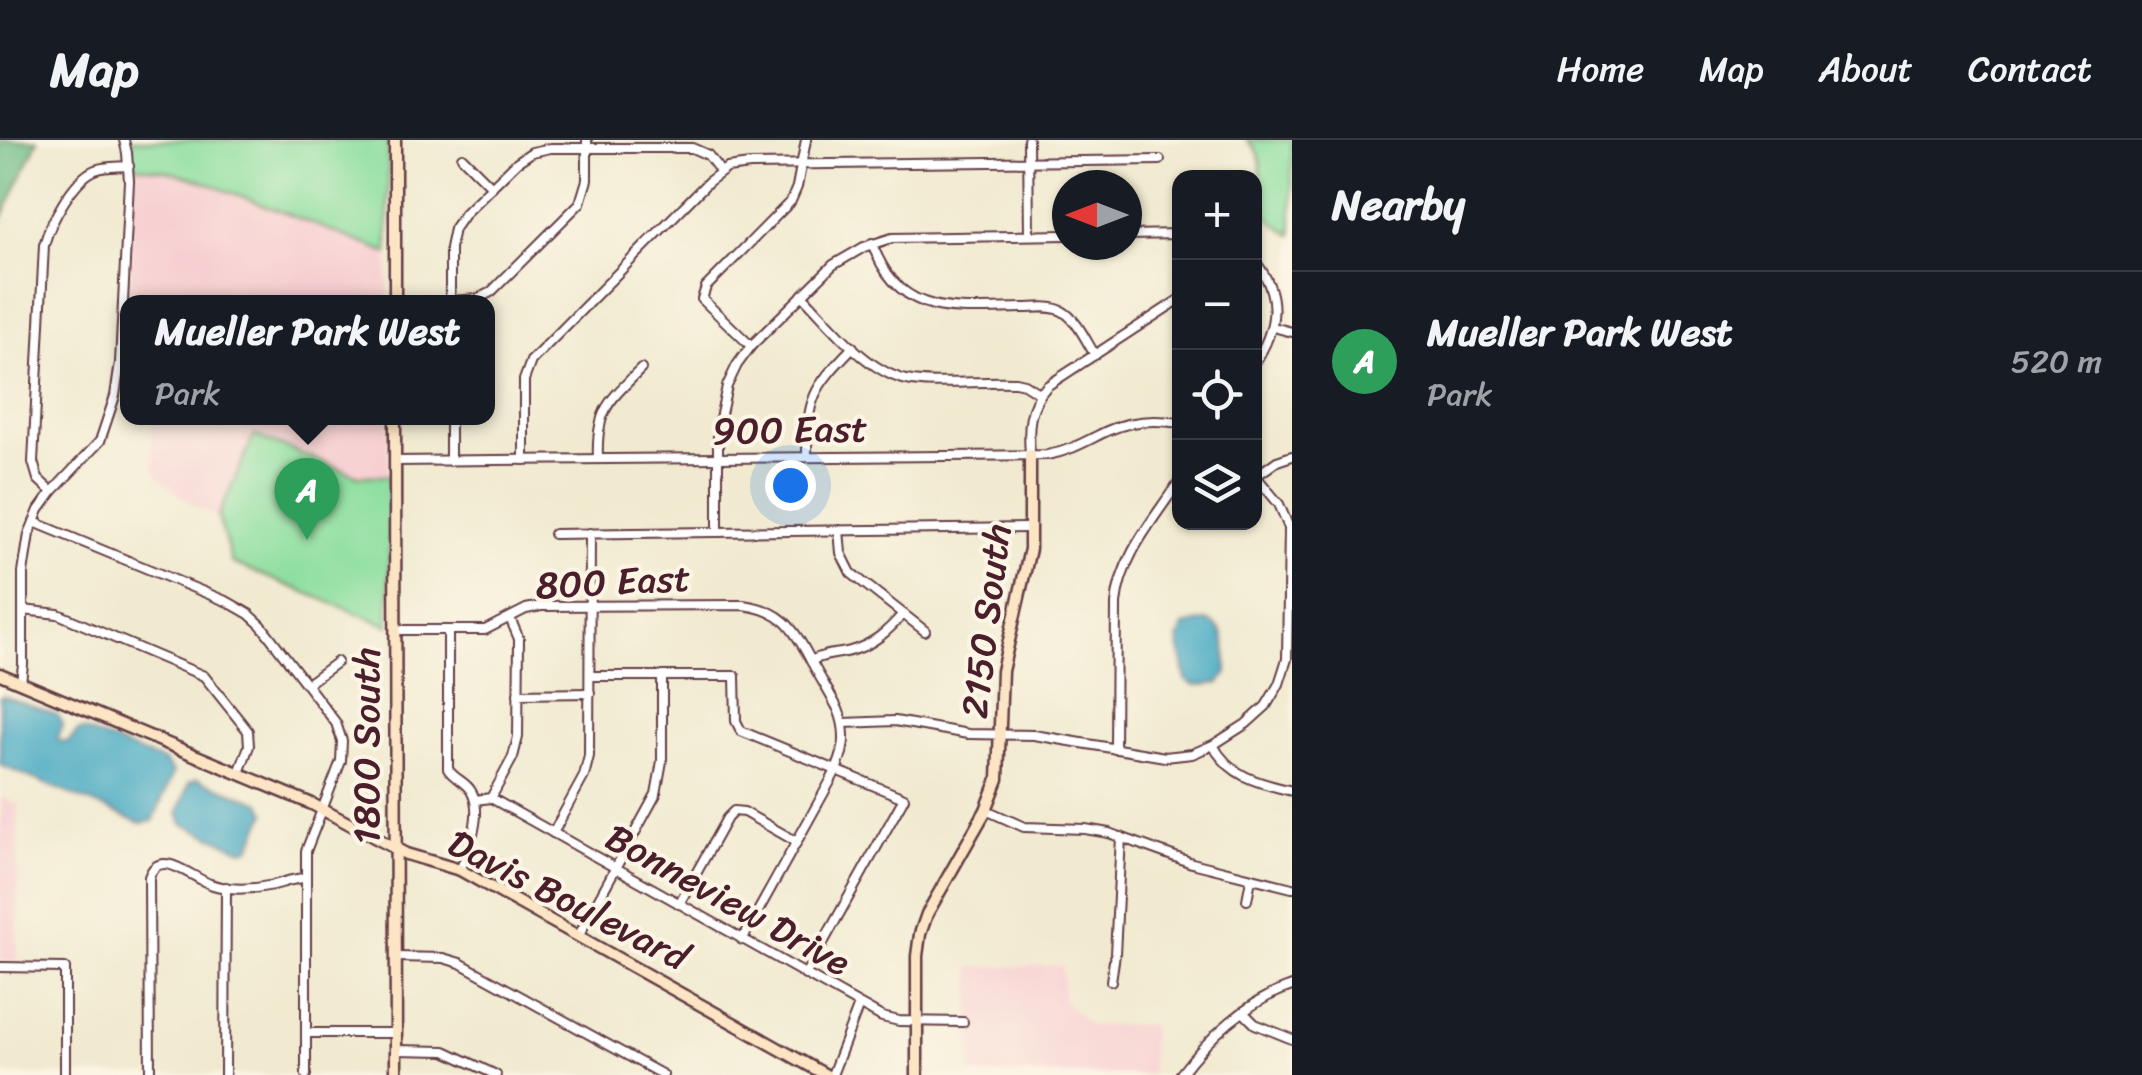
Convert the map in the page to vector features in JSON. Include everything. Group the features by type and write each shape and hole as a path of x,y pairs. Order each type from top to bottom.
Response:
{"street":[{"path":"123,295 129,166 124,140"},
{"path":"394,140 395,295"},
{"path":"751,346 702,299 702,293 787,207 798,186 806,140"},
{"path":"1028,140 1029,235"},
{"path":"450,295 454,229 492,186 532,152 587,144 692,148 708,156 720,172"},
{"path":"485,295 573,212 584,192 587,144"},
{"path":"462,157 492,186"},
{"path":"524,460 524,380 531,361 720,172 742,165 1160,160"},
{"path":"52,492 38,479 32,462 44,246 50,228 81,179 100,168 129,166"},
{"path":"1142,234 1172,234"},
{"path":"718,532 718,428 724,396 737,365 751,346 840,260 872,243 902,237 1052,235"},
{"path":"872,243 894,283 919,302 954,309 1057,309 1073,320 1095,355"},
{"path":"1262,272 1272,296 1273,327 1262,351"},
{"path":"802,295 881,370 904,380 1015,382 1040,394"},
{"path":"1030,455 1029,420 1040,394 1054,380 1172,304"},
{"path":"1273,327 1292,332"},
{"path":"808,457 808,413 814,393 853,346"},
{"path":"20,683 24,664 24,559 34,522 52,492 100,441 116,396 120,363"},
{"path":"598,459 598,433 604,410 642,368"},
{"name":"900 East","path":"395,461 1055,454 1132,423 1172,422"},
{"name":"1800 South","path":"395,425 396,1075"},
{"path":"450,425 450,461"},
{"name":"2150 South","path":"916,1075 917,956 923,924 986,810 998,779 1002,671 1029,558 1030,455"},
{"path":"1262,471 1292,456"},
{"path":"742,940 836,770 845,743 844,722 895,722 968,734 1034,735 1174,757 1213,744 1253,718 1276,692 1287,659 1290,607 1287,522 1262,483"},
{"path":"1115,749 1118,588 1132,552 1172,492"},
{"path":"34,522 242,609 262,625 332,717 342,742 340,767 307,847 306,1075"},
{"path":"554,534 1030,528"},
{"path":"839,530 840,548 848,568 925,630"},
{"path":"553,833 588,766 590,533"},
{"name":"800 East","path":"396,630 485,630 536,606 744,605 773,612 791,627 844,722"},
{"path":"23,610 58,614 204,676 248,731 248,746 238,773"},
{"path":"811,661 866,646 882,636 902,614"},
{"path":"475,800 491,798 516,747 518,636 510,618"},
{"path":"448,630 448,769 475,800 472,845 460,870"},
{"path":"307,684 336,662"},
{"name":"Davis Boulevard","path":"0,674 323,808 396,849 460,870 829,1075"},
{"path":"590,676 735,676 738,728 904,798 804,974"},
{"path":"578,935 660,784 662,676"},
{"path":"518,694 590,693"},
{"path":"1213,744 1234,771 1292,790"},
{"name":"Bonneview Drive","path":"491,798 890,1020 963,1022"},
{"path":"986,810 1024,827 1085,828 1121,837 1192,863 1292,888"},
{"path":"679,904 734,812 744,812 797,842"},
{"path":"1110,981 1121,837"},
{"path":"150,1075 149,877 155,866 164,862 226,887 261,887 306,878"},
{"path":"1246,900 1251,878"},
{"path":"226,887 226,1075"},
{"path":"396,958 443,958 468,966 663,1075"},
{"path":"0,968 65,968 65,1075"},
{"path":"1180,1075 1210,1038 1269,995 1292,986"},
{"path":"829,1075 859,1005"},
{"path":"1244,1013 1254,1024 1292,1039"},
{"path":"306,1033 396,1033"},
{"path":"396,1050 445,1051 496,1075"}],"shaded area":[{"path":"134,166 199,180 388,253 388,295 128,295"},
{"path":"151,425 388,425 389,476 358,476 254,435 218,517 195,506 158,477 152,462"},
{"path":"0,797 18,804 17,962 0,962"},
{"path":"1063,965 1063,1000 1089,1025 1152,1025 1151,1075 971,1075 971,967"}],"green space":[{"path":"0,140 38,140 0,223"},
{"path":"129,140 388,140 388,253 199,180 134,166"},
{"path":"1247,140 1292,140 1292,235 1262,208 1262,170 1255,148"},
{"path":"254,435 358,476 389,476 389,626 232,563 218,517"}],"water":[{"path":"1206,621 1222,635 1227,673 1220,683 1195,686 1186,680 1178,639 1183,626"},
{"path":"3,696 58,715 63,725 59,741 68,742 83,730 165,762 173,773 153,821 140,823 0,765"},
{"path":"197,779 261,803 266,813 250,848 242,850 183,824 178,813 189,783"}],"place":[{"name":"Mueller Park West","path":"307,540"}]}
